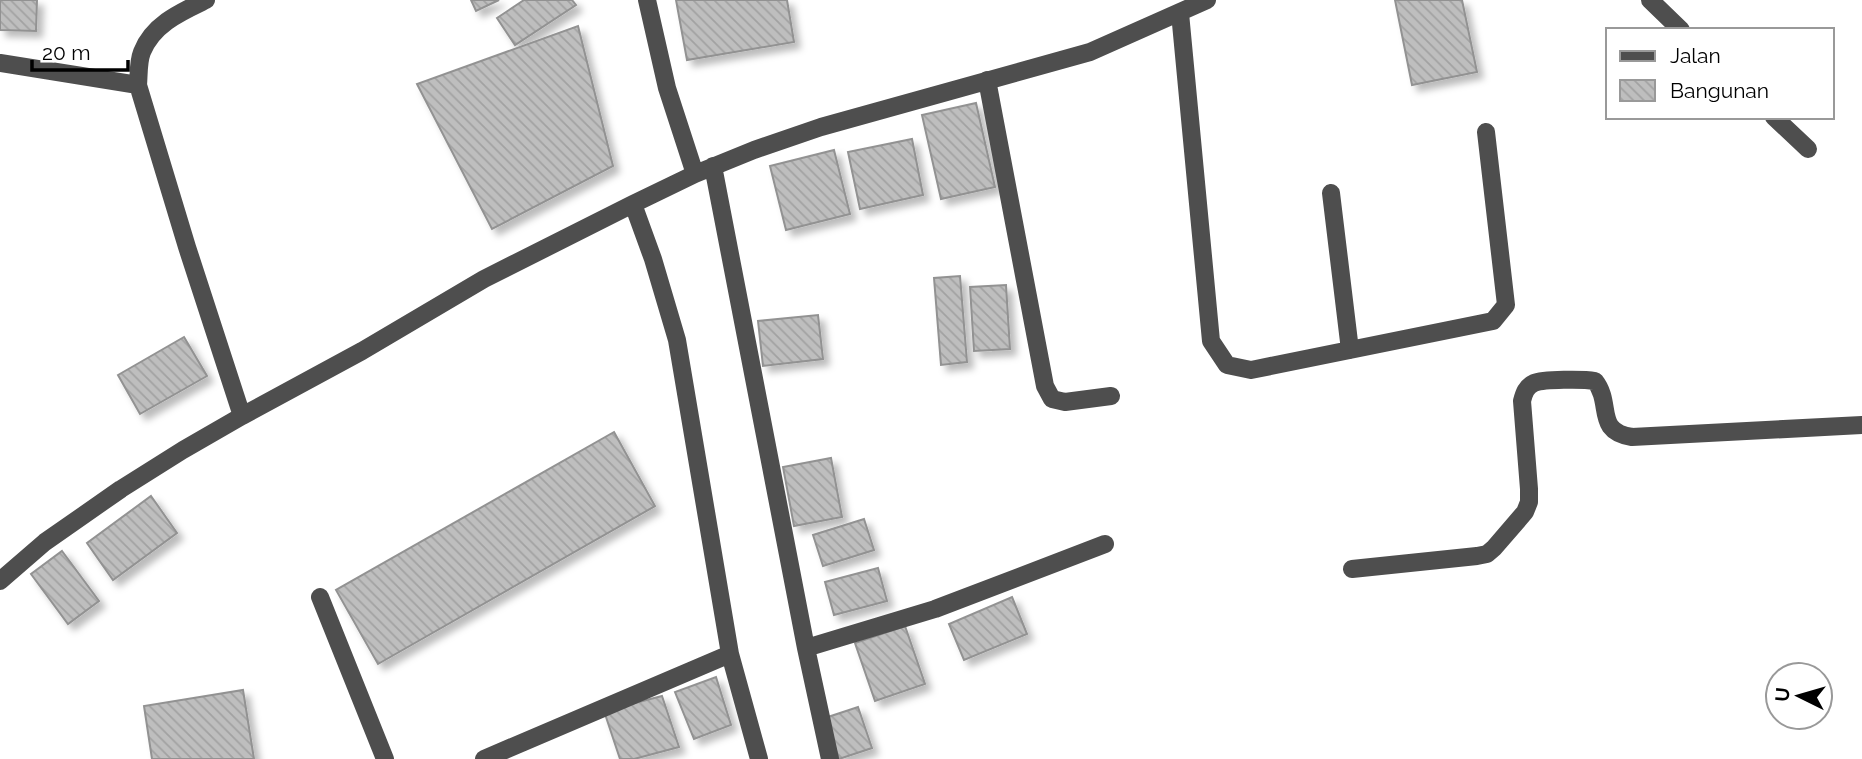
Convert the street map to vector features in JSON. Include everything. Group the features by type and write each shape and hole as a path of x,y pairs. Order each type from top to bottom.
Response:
{"street":[{"path":"206,0 161,25 142,50 138,85 242,415"},
{"path":"647,0 667,88 695,174"},
{"path":"0,581 45,542 121,489 242,415 362,351 484,279 695,174 821,127 1090,52 1207,0"},
{"path":"1650,0 1679,28"},
{"path":"1180,13 1211,341 1227,365 1251,370 1493,321 1506,305 1486,132"},
{"path":"0,63 138,85"},
{"path":"987,80 1045,386 1052,399 1065,402 1111,396"},
{"path":"1776,119 1808,149"},
{"path":"713,166 830,759"},
{"path":"1331,194 1350,350"},
{"path":"633,204 653,258 677,340 730,654 759,759"},
{"path":"1352,569 1477,556 1487,554 1494,548 1525,512 1529,502 1522,401 1525,391 1535,382 1584,379 1595,381 1602,389 1608,425 1619,435 1632,437 1862,425"},
{"path":"806,648 935,608 1105,544"},
{"path":"320,597 385,759"},
{"path":"484,759 730,654"}],"building":[{"path":"0,0 37,0 36,31 0,30"},
{"path":"471,0 499,0 476,11"},
{"path":"524,0 572,0 576,5 515,45 497,18"},
{"path":"676,0 787,0 794,42 687,60"},
{"path":"1395,0 1462,0 1477,72 1412,85"},
{"path":"578,26 613,166 492,229 417,84"},
{"path":"976,103 995,187 941,199 922,115"},
{"path":"912,139 923,195 860,209 848,152"},
{"path":"834,150 850,214 786,230 770,166"},
{"path":"960,276 967,362 941,365 934,278"},
{"path":"1006,285 1010,349 974,351 970,287"},
{"path":"818,315 823,359 763,366 758,321"},
{"path":"184,337 207,376 140,414 118,375"},
{"path":"614,432 655,506 378,664 336,590"},
{"path":"831,458 842,517 794,526 783,467"},
{"path":"151,496 177,533 113,580 87,543"},
{"path":"864,519 874,550 823,566 813,535"},
{"path":"62,551 99,601 68,624 31,574"},
{"path":"878,568 887,601 834,615 825,582"},
{"path":"1012,597 1027,634 964,660 949,624"},
{"path":"905,626 925,684 875,701 855,643"},
{"path":"716,677 731,725 694,739 675,692"},
{"path":"243,690 254,759 152,759 144,706"},
{"path":"662,696 679,747 634,759 620,759 604,711"},
{"path":"858,707 872,748 839,759 825,718"}]}
